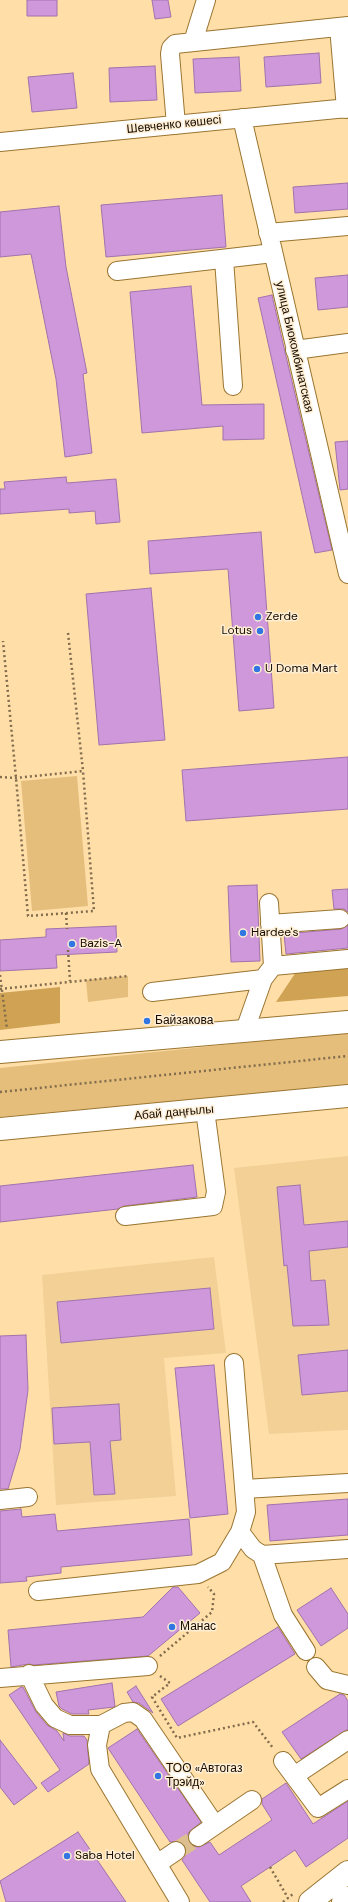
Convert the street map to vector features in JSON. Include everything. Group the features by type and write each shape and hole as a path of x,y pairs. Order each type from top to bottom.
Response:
{"main road":[{"path":"0,1052 348,1022"},
{"name":"Абай даңғылы","path":"0,1129 348,1096"},
{"path":"310,1902 348,1872"},
{"path":"343,1902 348,1898"}],"street":[{"path":"193,42 206,0"},
{"path":"176,125 171,48 175,44 343,26 347,108"},
{"name":"Шевченко көшесі","path":"0,142 347,108"},
{"name":"улица Биокомбинатская","path":"242,118 348,574"},
{"path":"268,233 348,226"},
{"path":"117,271 273,253"},
{"path":"224,259 233,386"},
{"path":"295,350 348,343"},
{"path":"244,1030 268,972 270,924 269,902"},
{"path":"270,924 340,919"},
{"path":"152,992 348,960"},
{"path":"125,1216 213,1206 216,1192 205,1110"},
{"path":"38,1591 198,1574 222,1562 240,1532 246,1512 234,1363"},
{"path":"244,1489 348,1483"},
{"path":"0,1500 28,1497"},
{"path":"240,1532 253,1549 262,1555 283,1615 306,1651"},
{"path":"262,1555 348,1549"},
{"path":"0,1678 29,1674 148,1666"},
{"path":"316,1667 327,1680 348,1685"},
{"path":"29,1674 44,1705 56,1718 70,1725 101,1725 124,1713 133,1712 144,1719 216,1825"},
{"path":"101,1725 97,1745 100,1769 180,1902"},
{"path":"294,1776 348,1740"},
{"path":"283,1761 318,1808 348,1788"},
{"path":"198,1837 252,1800"},
{"path":"157,1864 176,1851"}],"path":[{"path":"3,641 28,916 94,911 83,771 68,633"},
{"path":"0,777 16,778 83,771"},
{"path":"66,913 67,928"},
{"path":"68,950 70,981"},
{"path":"0,975 7,1029"},
{"path":"1,989 128,976"},
{"path":"0,1092 348,1056"},
{"path":"148,1666 212,1612 214,1594 198,1574"},
{"path":"170,1684 152,1697 177,1738 253,1722 283,1761"},
{"path":"270,1867 288,1898"}],"shaded area":[{"path":"77,776 88,906 32,911 21,781"},
{"path":"348,966 348,996 276,1002 296,972"},
{"path":"128,976 128,997 88,1002 86,980"},
{"path":"60,987 60,1023 0,1030 0,993"},
{"path":"348,1032 348,1085 0,1117 0,1068"},
{"path":"348,1156 348,1430 269,1434 234,1168"},
{"path":"214,1257 226,1353 164,1358 176,1496 56,1505 42,1275"}],"building":[{"path":"27,0 57,0 57,16 27,16"},
{"path":"152,0 168,0 171,17 155,19"},
{"path":"319,53 321,83 266,87 264,57"},
{"path":"239,57 241,91 195,93 193,59"},
{"path":"155,66 157,100 110,102 109,68"},
{"path":"73,73 77,108 32,112 28,77"},
{"path":"348,183 348,209 295,213 293,187"},
{"path":"222,195 226,247 106,257 101,205"},
{"path":"59,206 66,267 87,373 83,374 92,453 65,457 56,379 31,254 0,257 0,212"},
{"path":"348,275 348,307 318,310 315,278"},
{"path":"191,286 202,405 264,404 264,439 223,440 223,426 142,433 130,292"},
{"path":"272,295 332,550 315,553 258,298"},
{"path":"348,441 348,489 340,490 335,442"},
{"path":"66,477 67,483 116,479 120,522 96,524 95,511 69,513 69,509 0,514 0,489 5,489 4,482"},
{"path":"261,532 274,708 239,711 228,569 150,574 148,541"},
{"path":"151,588 165,740 99,745 86,594"},
{"path":"348,757 348,809 186,821 182,770"},
{"path":"257,885 260,961 231,962 228,886"},
{"path":"348,889 348,912 344,909 334,909 332,890"},
{"path":"348,925 348,948 286,954 284,934 341,929"},
{"name":"Bazis-A","path":"116,926 117,952 56,955 57,968 0,971 0,940 46,937 46,929"},
{"path":"193,1165 197,1197 124,1206 118,1209 0,1222 0,1186"},
{"path":"300,1185 304,1225 348,1221 348,1247 309,1251 311,1281 325,1280 329,1325 293,1326 287,1265 284,1266 277,1187"},
{"path":"210,1288 214,1329 61,1343 57,1302"},
{"path":"26,1335 28,1390 20,1449 8,1489 0,1489 0,1336"},
{"path":"348,1350 348,1391 302,1395 298,1355"},
{"path":"214,1365 228,1514 190,1518 175,1368"},
{"path":"119,1404 121,1440 110,1441 115,1494 94,1495 90,1442 54,1444 52,1408"},
{"path":"348,1499 348,1535 270,1541 267,1505"},
{"path":"21,1509 22,1517 55,1514 57,1531 189,1519 192,1555 61,1567 61,1573 26,1577 27,1581 0,1583 0,1511"},
{"path":"173,1587 178,1587 200,1613 148,1656 33,1665 29,1664 11,1667 8,1630 143,1617"},
{"path":"331,1588 348,1614 348,1628 321,1646 297,1610"},
{"path":"278,1627 295,1654 178,1726 161,1699"},
{"path":"112,1683 114,1707 88,1710 89,1714 72,1714 59,1706 56,1692"},
{"path":"136,1686 153,1713 139,1703 133,1702 127,1692"},
{"path":"23,1687 36,1712 47,1725 57,1731 64,1741 63,1733 70,1736 84,1736 87,1740 89,1764 48,1792 41,1783 60,1770 9,1695"},
{"path":"340,1694 344,1695 348,1701 348,1729 301,1759 282,1732"},
{"path":"137,1729 201,1822 188,1833 189,1843 193,1846 199,1847 210,1842 219,1855 272,1820 262,1804 262,1799 286,1783 313,1824 348,1801 348,1838 306,1867 295,1850 241,1886 251,1902 210,1902 182,1860 186,1855 185,1845 180,1841 170,1842 108,1748"},
{"path":"0,1740 37,1788 14,1805 0,1787"},
{"name":"Saba Hotel","path":"78,1832 126,1902 6,1902 0,1881"}],"tunnel":[{"path":"176,1851 198,1837"}],"place":[{"name":"Zerde","path":"258,617"},
{"name":"Lotus","path":"260,631"},
{"name":"U Doma Mart","path":"257,669"},
{"name":"Hardee's","path":"243,933"},
{"name":"Bazis-A","path":"72,944"},
{"name":"Байзакова","path":"147,1021"},
{"name":"Манас","path":"172,1627"},
{"name":"ТОО «Автогаз Трэйд»","path":"158,1776"},
{"name":"Saba Hotel","path":"67,1856"}]}
